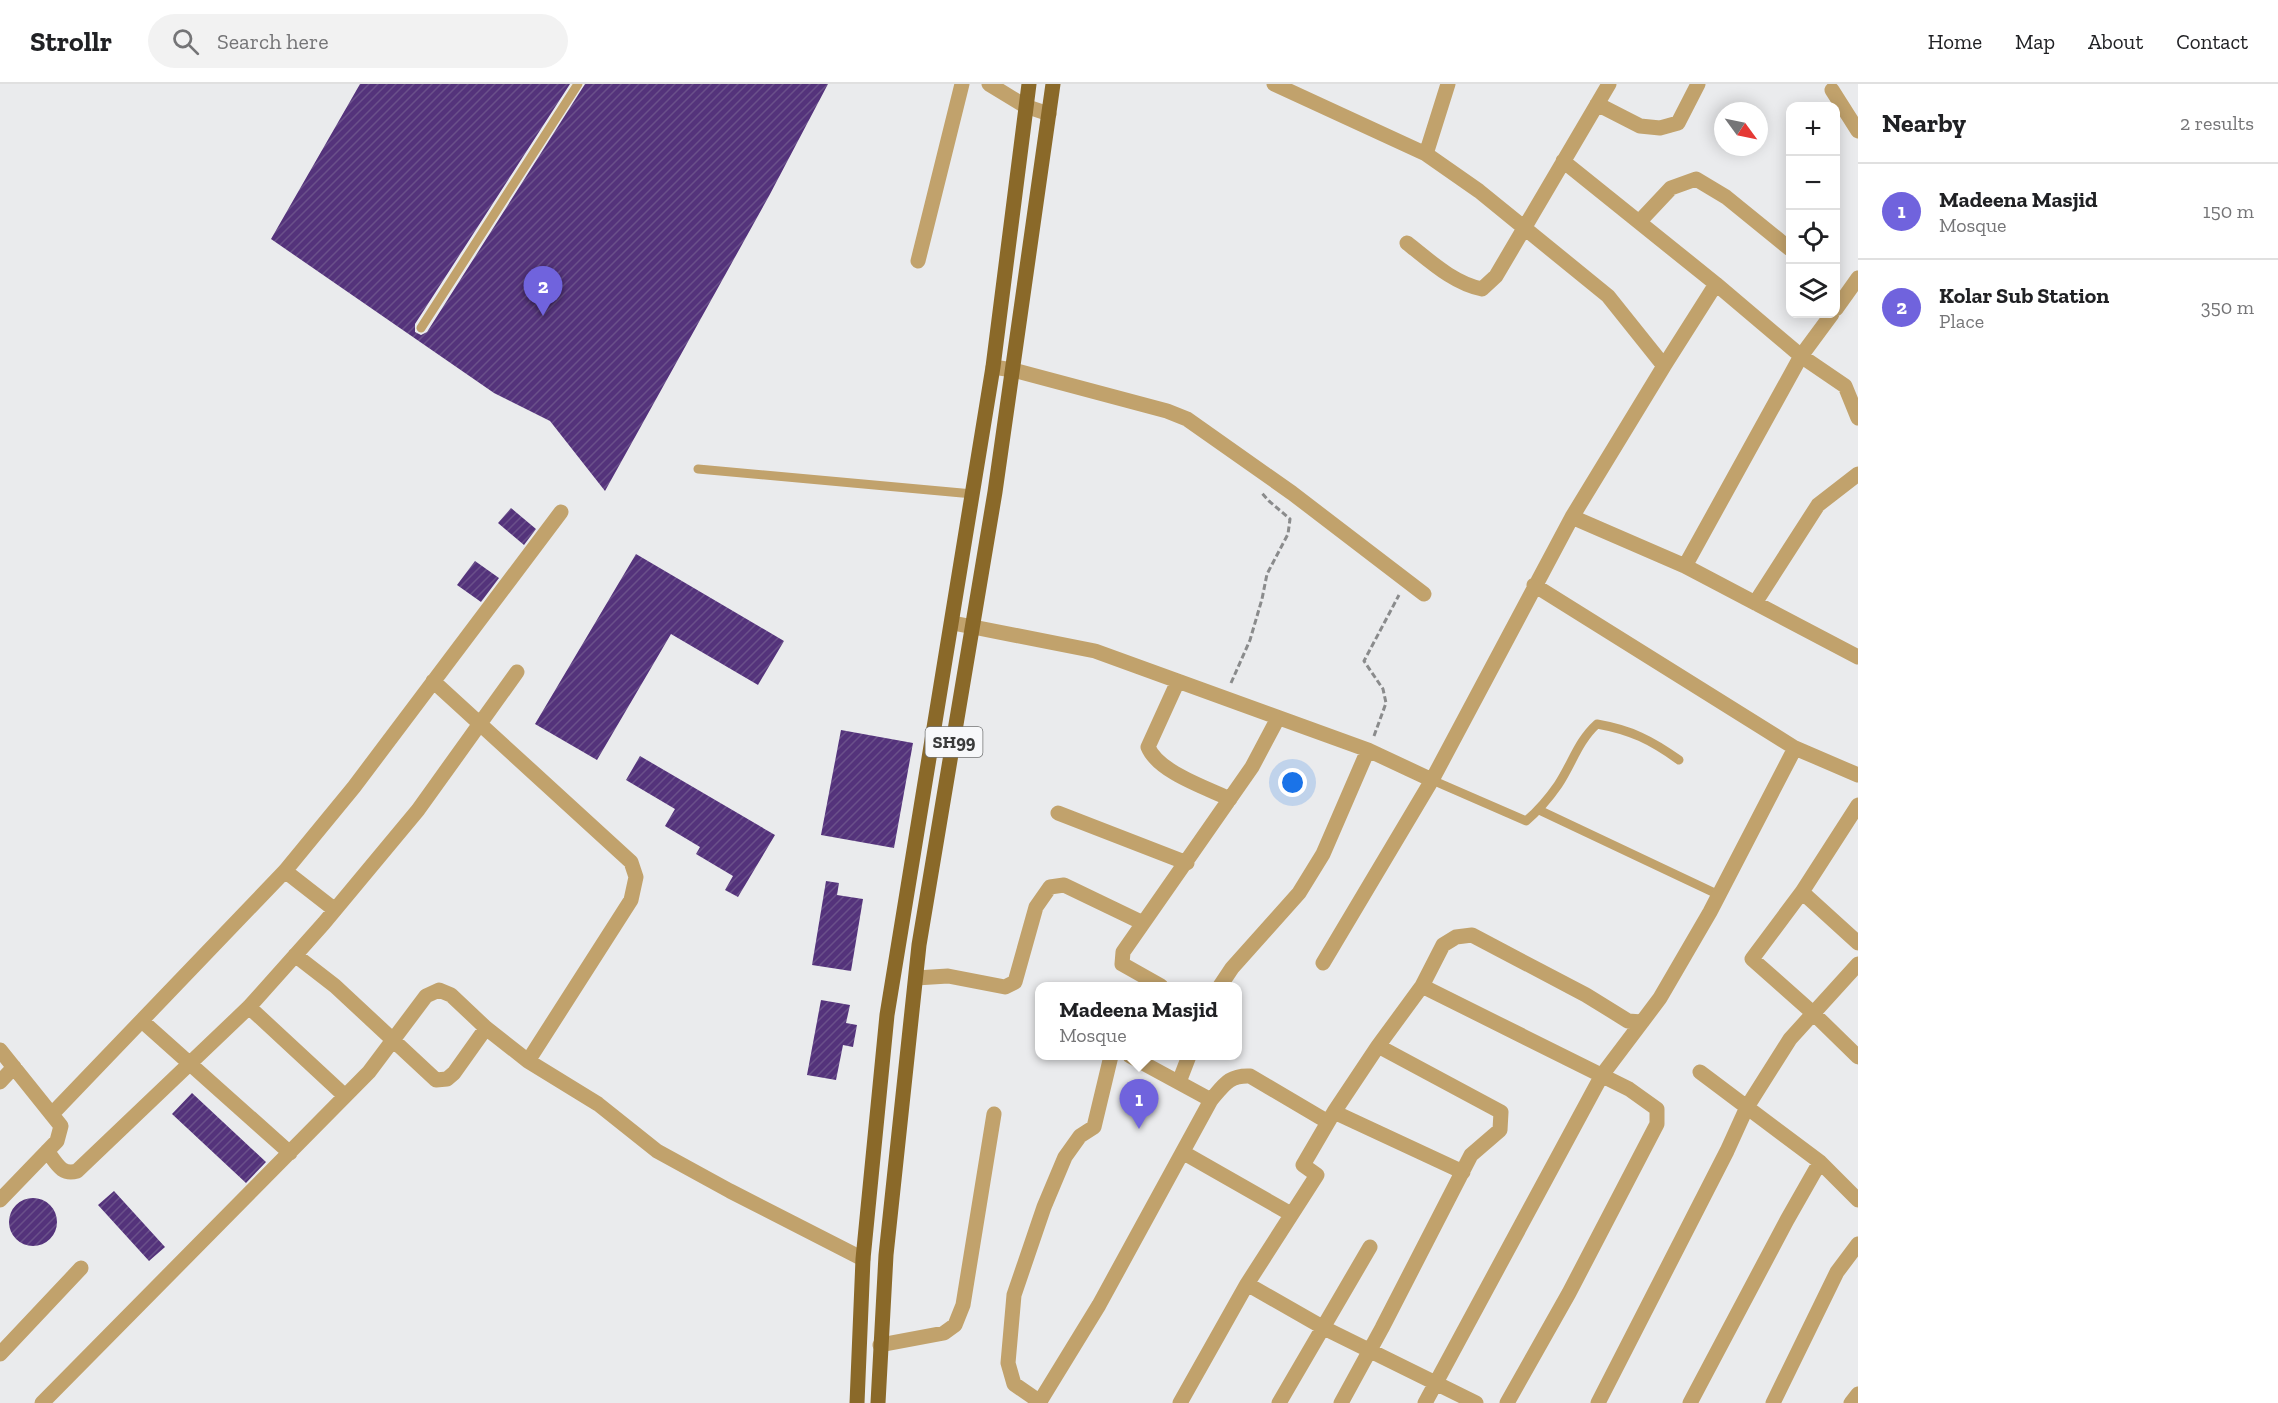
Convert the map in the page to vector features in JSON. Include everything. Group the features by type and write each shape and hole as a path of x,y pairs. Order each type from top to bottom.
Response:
{"main road":[{"name":"SH99","path":"857,1403 863,1259 887,1015 953,623 993,367 1029,84"},
{"name":"SH99","path":"878,1403 886,1255 919,945 974,628 1053,84"}],"street":[{"path":"918,261 962,84"},
{"path":"989,84 1025,106 1049,114"},
{"path":"1274,84 1426,154 1479,191 1608,296 1664,366"},
{"path":"1426,154 1448,84"},
{"path":"1407,243 1446,273 1468,286 1482,289 1496,276 1609,84"},
{"path":"1597,104 1640,126 1660,128 1678,123 1698,84"},
{"path":"1832,90 1858,131"},
{"path":"1563,161 1640,221 1802,356 1845,386 1855,403 1858,418"},
{"path":"1640,221 1671,188 1696,179 1726,197 1786,245"},
{"path":"1841,289 1858,278"},
{"path":"1323,963 1432,780 1572,517 1716,284"},
{"path":"1685,566 1802,356 1829,318"},
{"path":"993,367 1167,411 1187,419 1266,475 1424,594"},
{"path":"1755,603 1818,505 1858,474"},
{"path":"52,1114 285,871 354,787 561,512"},
{"path":"1572,517 1685,566 1858,657"},
{"path":"1534,585 1795,748 1858,775"},
{"path":"953,623 1095,651 1368,750 1432,780"},
{"path":"47,1151 62,1171 69,1173 77,1171 249,1007 335,910 418,810 517,672"},
{"path":"433,681 631,862 636,877 630,900 528,1061"},
{"path":"1178,681 1148,747 1151,754 1166,768 1230,799"},
{"path":"1153,982 1122,964 1123,952 1252,767 1278,718"},
{"path":"1425,1403 1602,1075 1660,998 1719,895 1795,748"},
{"path":"1223,982 1232,968 1299,893 1323,854 1368,750"},
{"path":"1858,805 1802,892 1752,959 1813,1013 1858,1058"},
{"path":"1058,813 1186,863"},
{"path":"285,871 335,910"},
{"path":"916,978 948,976 1005,987 1015,982 1036,907 1050,887 1064,885 1143,923"},
{"path":"1802,892 1858,943"},
{"path":"1180,1403 1247,1284 1317,1175 1303,1164 1378,1046 1422,986 1443,945 1456,937 1472,935 1586,995 1628,1021 1642,1022"},
{"path":"295,956 335,986 436,1080 447,1079 454,1074 486,1028"},
{"path":"1598,1403 1727,1151 1747,1107 1790,1039 1858,964"},
{"path":"1422,986 1629,1089 1657,1109 1657,1124 1569,1293 1508,1403"},
{"path":"42,1403 369,1072 426,996 439,990 451,995 486,1028 528,1061 598,1104 657,1151 863,1259"},
{"path":"249,1007 345,1096"},
{"path":"142,1021 290,1153"},
{"path":"1341,1403 1472,1155 1500,1130 1501,1112 1378,1046"},
{"path":"0,1050 61,1126 57,1141 0,1200"},
{"path":"1110,1060 1094,1127 1080,1136 1065,1157 1044,1207 1014,1295 1008,1363 1014,1384 1040,1402 1099,1305 1211,1100 1226,1082 1237,1075 1250,1076 1331,1117 1463,1172"},
{"path":"1138,1060 1211,1100"},
{"path":"1179,1082 1187,1060"},
{"path":"0,1082 14,1067"},
{"path":"1700,1072 1820,1162 1858,1200"},
{"path":"880,1345 944,1333 955,1325 963,1305 994,1114"},
{"path":"1184,1153 1291,1214"},
{"path":"1690,1403 1820,1162"},
{"path":"1773,1403 1837,1272 1858,1244"},
{"path":"1278,1403 1370,1247"},
{"path":"0,1354 81,1268"},
{"path":"1247,1284 1324,1328 1476,1403"},
{"path":"1851,1403 1858,1394"}],"lane":[{"path":"421,328 578,84"},
{"path":"698,469 973,494"},
{"path":"1432,780 1526,821 1539,810 1559,784 1584,736 1597,724 1636,734 1656,743 1679,760"},
{"path":"1539,810 1719,895"}],"path":[{"path":"1224,698 1250,640 1267,574 1288,534 1290,519 1261,492 1266,475"},
{"path":"1368,750 1386,703 1383,689 1364,660 1406,579"}],"building":[{"path":"360,84 570,84 415,324 415,332 421,335 427,332 585,84 828,84 769,196 605,491 550,421 494,393 271,239"},
{"path":"511,508 536,529 524,545 498,523"},
{"path":"636,554 784,641 758,685 671,634 597,760 535,724"},
{"path":"475,561 499,578 481,602 457,585"},
{"path":"841,730 913,743 894,848 821,835"},
{"path":"640,756 775,835 738,897 725,890 733,876 696,854 700,847 665,826 675,809 626,780"},
{"path":"826,881 839,883 837,895 863,899 851,971 812,965"},
{"path":"821,1000 850,1005 846,1023 857,1025 853,1047 843,1045 836,1080 807,1075"},
{"path":"192,1093 266,1162 246,1183 172,1114"},
{"path":"114,1191 165,1247 149,1261 98,1205"},
{"path":"28,1198 38,1198 50,1205 57,1217 57,1227 50,1239 38,1246 28,1246 13,1235 9,1227 9,1217 20,1202"}],"place":[{"name":"Kolar Sub Station","path":"543,316"},
{"name":"Madeena Masjid","path":"1139,1129"}]}
